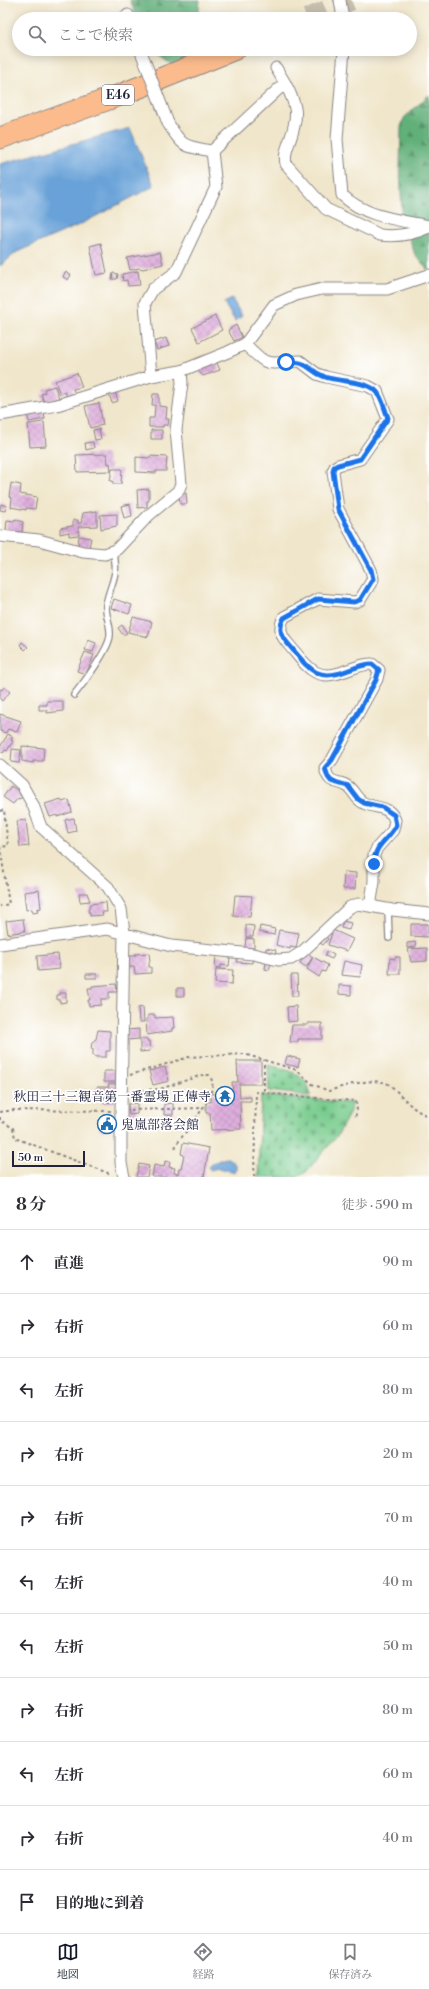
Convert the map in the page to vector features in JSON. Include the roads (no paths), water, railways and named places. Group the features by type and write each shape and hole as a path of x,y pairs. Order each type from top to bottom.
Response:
{"highway":[{"name":"E46","path":"0,138 120,95 218,56"}],"street":[{"path":"340,0 342,12"},
{"path":"143,56 168,123 178,140 188,146 212,151"},
{"path":"343,56 337,139 342,195 351,204 374,214 429,227"},
{"path":"276,68 295,104 296,117 285,156 286,164 326,209 380,235 389,236 418,232 429,227"},
{"path":"212,151 285,83"},
{"path":"151,376 144,303 153,289 176,272 216,187 212,151"},
{"path":"0,416 57,405 151,376 181,371 228,352 245,344 274,305 296,295 322,289 387,289 429,275"},
{"path":"245,344 265,362 272,364 300,361 317,374 368,386 377,391 388,418 360,459 338,465 334,467 333,471 338,509 371,570 373,579 360,600 354,602 318,599 284,618 281,623 280,631 283,638 315,673 331,676 365,664 372,664 379,670 376,680 332,760 325,768 331,781 348,786 358,799 364,803 382,807 390,811 396,820 396,825 393,830 377,848 374,855 374,882 370,906"},
{"path":"0,536 39,540 83,552 105,554 117,549 149,515 178,491 181,476 176,430 182,383 181,371"},
{"path":"0,764 22,785 33,805 41,827 108,887 120,909 124,932 121,1111 121,1164 124,1177"},
{"path":"0,944 107,929 124,932 172,946 253,954 278,960 291,959 302,952 350,907 358,904 429,914"}],"lane":[{"path":"74,695 93,670 110,636 106,605 116,574 116,562 113,551"},
{"path":"388,909 389,938"}],"water":[{"path":"130,128 154,186 79,225 17,252 0,266 0,164"},
{"path":"232,299 242,316 235,321 224,303"},
{"path":"229,1158 236,1165 236,1170 234,1172 218,1168 210,1170 209,1167 213,1163"}],"tunnel":[{"path":"323,12 351,0"}],"place":[{"name":"秋田三十三観音第一番霊場 正傳寺","path":"225,1096"},
{"name":"鬼嵐部落会館","path":"107,1124"}]}
